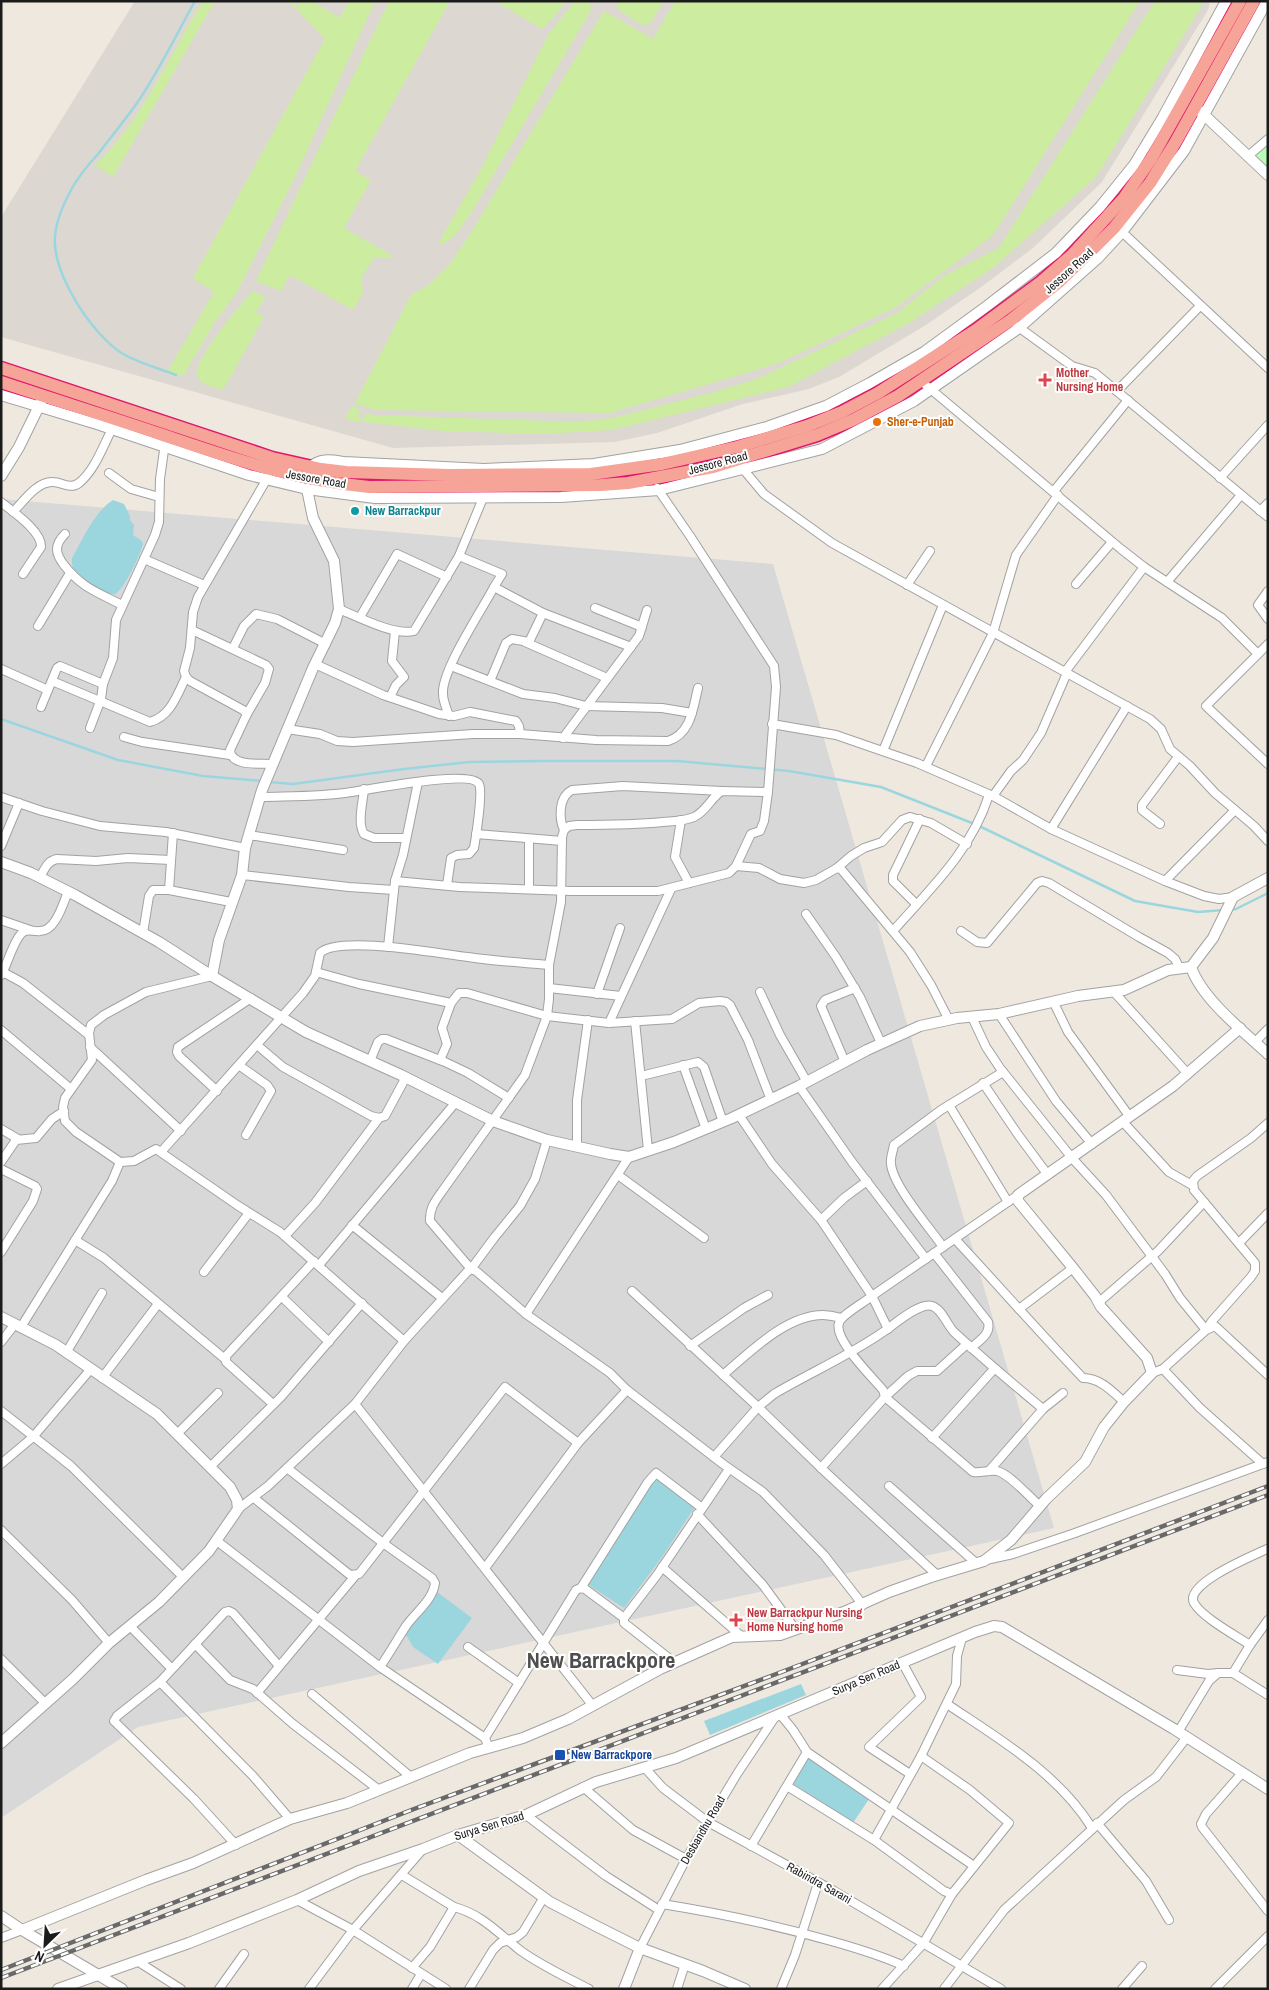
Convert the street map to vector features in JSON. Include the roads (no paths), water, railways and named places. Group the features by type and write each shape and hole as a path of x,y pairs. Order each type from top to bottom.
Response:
{"highway":[{"path":"1,368 248,451 310,467 372,474 591,474 739,452 842,412 878,393 970,334 1041,282 1066,260 1124,198 1151,159 1240,1"},
{"name":"Jessore Road","path":"1,382 41,402 269,475 369,487 591,486 648,479 713,467 739,452 817,435 853,420 926,385 1015,324 1114,228 1150,183 1199,111 1254,1"}],"street":[{"path":"247,714 186,677 184,671 190,648 193,612 204,585 269,475 307,489 375,498 561,497 659,490 739,452 767,427 826,406 924,352 1056,253 1100,207 1134,165 1164,117 1226,1"},
{"path":"1267,1 1199,111 1184,151 1122,232 1098,258 1015,324 1072,366 1095,373 1268,518"},
{"path":"1199,111 1268,176"},
{"path":"1248,156 1268,139"},
{"path":"1122,232 1268,368"},
{"path":"1116,391 1200,306"},
{"path":"1,476 19,447 49,384"},
{"path":"926,385 1112,542 1144,567 1222,618 1258,654"},
{"path":"1,394 41,402 112,429 165,441 160,478 159,522 155,535 116,620 113,658 103,684 100,703 90,728"},
{"path":"926,766 993,633 1016,555 1056,493 1128,400"},
{"path":"1220,478 1268,425"},
{"path":"13,512 31,493 46,483 53,482 68,486 78,483 92,468 112,429"},
{"path":"739,452 764,494 832,543 1150,719 1161,729 1170,749 1268,841"},
{"path":"109,473 131,489 159,497"},
{"path":"395,881 447,886 529,889 671,890 689,883 729,873 736,866 750,834 760,831 768,792 769,758 776,687 774,666 659,490 648,479"},
{"path":"212,976 219,940 242,875 245,848 261,793 270,767 315,664 326,644 339,609 334,561 313,518 307,489"},
{"path":"1167,582 1241,495"},
{"path":"339,609 396,631 414,631 459,556 483,498"},
{"path":"1,502 36,533 41,542 41,547 23,574"},
{"path":"1260,511 1268,503"},
{"path":"65,534 55,550 70,573 80,583 122,605"},
{"path":"1076,584 1112,542"},
{"path":"907,585 930,551"},
{"path":"360,617 397,554 447,577"},
{"path":"449,716 442,694 451,666 457,652 502,574 459,556"},
{"path":"144,559 204,585"},
{"path":"893,931 976,831 991,796 1023,760 1041,733 1066,673 1144,567"},
{"path":"38,626 70,573"},
{"path":"494,587 543,613 631,647"},
{"path":"1268,591 1258,605 1268,619"},
{"path":"883,750 943,605"},
{"path":"595,608 642,627"},
{"path":"563,738 639,636 647,610"},
{"path":"525,642 529,642 532,638 543,613"},
{"path":"234,648 244,626 256,614 277,619 326,644"},
{"path":"192,630 234,648 266,665 269,669 265,683 247,714 230,750 230,755"},
{"path":"390,697 396,685 404,677 392,661 396,631"},
{"path":"490,681 509,640 525,642 607,678"},
{"path":"1268,644 1206,706 1268,764"},
{"path":"315,664 390,697 449,716 470,712 496,716 518,723 520,734"},
{"path":"41,707 57,668 60,666 103,684"},
{"path":"451,666 523,694 554,698 586,706 662,708 692,713"},
{"path":"1,669 48,690"},
{"path":"52,681 145,722 152,722 170,709 186,677"},
{"path":"287,728 353,742 464,734 520,734 604,740 668,740 675,739 686,728 698,688"},
{"path":"1051,829 1127,706"},
{"path":"772,724 836,735 926,766 991,796 1051,829 1165,881 1204,896 1233,897 1268,878"},
{"path":"124,737 151,744 230,755 239,762 270,767"},
{"path":"1160,824 1142,810 1142,805 1178,757"},
{"path":"261,793 312,795 352,792 418,782 476,780 480,784 480,794 476,834 472,852 451,858 447,886"},
{"path":"388,947 395,881 418,782"},
{"path":"768,792 623,786 572,790 568,792 563,801 560,819 564,830 562,841 562,890 549,966 547,1016 525,1075 431,1207 430,1221 471,1269 526,1314 610,1373 627,1390 729,1469 763,1492 824,1555 862,1605"},
{"path":"364,789 361,830 364,834 374,838 406,838"},
{"path":"564,830 569,826 577,825 631,825 681,820 701,813 717,794 722,791"},
{"path":"1,797 100,826 173,833 245,848"},
{"path":"1,846 19,802"},
{"path":"1165,881 1235,810"},
{"path":"736,866 759,868 780,879 804,883 816,880 837,868 864,848 882,842 902,820 910,817 931,823 967,844"},
{"path":"916,904 893,880 893,875 920,819"},
{"path":"681,820 675,857 689,883"},
{"path":"169,890 173,833"},
{"path":"476,834 529,840 562,841"},
{"path":"249,835 343,850"},
{"path":"529,840 529,889"},
{"path":"40,877 51,860 57,859 96,861 128,858 171,860"},
{"path":"1,862 40,877 143,933 306,1032 406,1077 493,1121 547,1140 630,1157 739,1115 920,1026 949,1020 998,1014 1078,996 1124,990 1168,970 1185,968 1213,938 1233,897"},
{"path":"837,868 846,873 910,952 931,985 949,1020"},
{"path":"242,875 349,888 394,890"},
{"path":"961,931 977,942 987,943 1037,883 1042,881 1049,883 1139,938 1168,953 1185,968 1232,1021 1268,1054"},
{"path":"143,933 150,892 153,890 169,890 231,902"},
{"path":"609,1022 671,890"},
{"path":"1,920 30,930 40,931 51,926 68,892"},
{"path":"806,914 855,988 882,1044"},
{"path":"597,994 620,928"},
{"path":"30,930 23,932 19,937 2,973 38,994 89,1035"},
{"path":"161,1152 240,1066 312,983 320,953 329,948 351,946 388,947 549,966"},
{"path":"316,972 359,984 452,1003"},
{"path":"212,976 146,992 104,1015 92,1025 89,1035 92,1060 65,1098 64,1111 66,1121 76,1132 120,1162 134,1161 156,1149 161,1152 285,1236 404,1340"},
{"path":"549,988 621,996"},
{"path":"845,1062 821,1006 825,1000 855,988"},
{"path":"760,992 803,1084 867,1181 926,1259"},
{"path":"1114,992 1188,1074"},
{"path":"440,1060 447,1044 442,1028 455,996 462,993 547,1016 609,1022 672,1019 699,1003 726,1002 748,1040 771,1100"},
{"path":"217,1091 180,1056 177,1052 178,1047 251,998"},
{"path":"980,1562 1011,1540 1040,1506 1085,1462 1104,1427 1124,1402 1152,1372 1163,1369 1206,1330 1255,1271 1255,1263 1192,1185 1169,1172 1126,1120 1068,1032 1053,1001"},
{"path":"998,1014 1056,1101 1092,1144"},
{"path":"972,1017 986,1047 1003,1072 1072,1158 1106,1195 1166,1274 1174,1290 1206,1330"},
{"path":"577,1147 576,1100 588,1020"},
{"path":"635,1021 648,1150"},
{"path":"1040,1506 1004,1474 996,1471 973,1472 885,1397 883,1390 850,1353 839,1331 838,1324 842,1318 872,1296 1126,1120 1188,1074 1240,1028"},
{"path":"1255,1042 1268,1029"},
{"path":"1,1030 71,1089"},
{"path":"370,1061 378,1042 382,1038 468,1073 509,1098"},
{"path":"257,1045 302,1080 371,1116 379,1118 385,1116 406,1077"},
{"path":"90,1047 181,1131"},
{"path":"641,1076 698,1062 704,1067 723,1122"},
{"path":"683,1065 706,1128"},
{"path":"240,1066 267,1085 270,1091 246,1135"},
{"path":"943,1247 902,1189 892,1170 891,1163 894,1145 983,1082 1003,1072"},
{"path":"983,1082 1048,1175"},
{"path":"225,1359 352,1225 456,1102"},
{"path":"949,1105 1008,1202"},
{"path":"1,1129 18,1138 33,1140 52,1119 64,1111"},
{"path":"739,1115 772,1164 820,1220 872,1296 888,1329"},
{"path":"285,1236 315,1203 379,1118"},
{"path":"1192,1185 1197,1176 1251,1138 1268,1123"},
{"path":"1,1162 18,1138"},
{"path":"1,1743 73,1679 109,1643 159,1602 184,1578 217,1541 238,1509 254,1498 355,1404 404,1340 471,1269 520,1206 535,1179 547,1140"},
{"path":"526,1314 630,1157"},
{"path":"1,1342 18,1326 75,1240 112,1181 120,1162"},
{"path":"1,1169 35,1186 37,1189 33,1200 1,1252"},
{"path":"618,1175 704,1238"},
{"path":"820,1220 844,1198 867,1181"},
{"path":"1018,1195 1018,1200 1073,1268 1098,1303 1147,1358 1152,1372"},
{"path":"1098,1303 1152,1256 1204,1202"},
{"path":"204,1272 249,1213"},
{"path":"1239,1243 1268,1213"},
{"path":"352,1225 442,1298"},
{"path":"955,1239 1083,1378 1090,1378 1104,1384 1124,1402"},
{"path":"75,1240 104,1258 225,1359 273,1404"},
{"path":"821,1468 885,1397 908,1376 917,1371 938,1371 987,1333 989,1328 988,1322 934,1253"},
{"path":"1019,1309 1073,1268"},
{"path":"632,1291 937,1575"},
{"path":"66,1352 102,1293"},
{"path":"690,1346 744,1308 768,1295"},
{"path":"282,1298 329,1342"},
{"path":"210,1467 273,1404 362,1303"},
{"path":"102,1378 158,1304"},
{"path":"714,1457 758,1407 788,1386 850,1353 916,1309 926,1305 937,1309 951,1329 969,1346 1043,1409"},
{"path":"723,1375 767,1338 793,1322 812,1316 824,1315 842,1318"},
{"path":"1,1317 66,1352 157,1414 230,1487 237,1500 238,1509"},
{"path":"1206,1330 1215,1326 1268,1376"},
{"path":"932,1438 994,1369"},
{"path":"1,1938 146,1880 193,1864 290,1819 347,1803 487,1743 523,1738 593,1706 675,1663 732,1637 740,1635 765,1637 796,1630 862,1605 889,1592 937,1575 1013,1554 1075,1533 1265,1463 1200,1408 1163,1369"},
{"path":"1,1464 33,1437 90,1370"},
{"path":"257,1693 318,1618 355,1576 359,1574 506,1387 578,1442"},
{"path":"485,1568 578,1442 627,1390"},
{"path":"177,1434 218,1393"},
{"path":"988,1471 1043,1409 1063,1393"},
{"path":"355,1404 485,1568 543,1645 593,1706"},
{"path":"1,1411 71,1466 184,1578"},
{"path":"287,1468 383,1543 432,1578 435,1584 428,1599 406,1626 380,1667"},
{"path":"675,1663 624,1623 624,1618 662,1567 729,1469"},
{"path":"487,1743 519,1683 576,1590 581,1588 648,1482 656,1473 700,1511 763,1585 796,1630"},
{"path":"889,1486 980,1562"},
{"path":"254,1498 350,1575 355,1576"},
{"path":"1,1530 72,1600 109,1643"},
{"path":"217,1541 380,1667 487,1743"},
{"path":"1250,1645 1204,1613 1193,1602 1193,1596 1196,1589 1204,1581 1267,1548"},
{"path":"662,1567 740,1635"},
{"path":"581,1588 624,1618"},
{"path":"236,1844 194,1799 114,1721 117,1716 160,1682 225,1612 233,1613 279,1666"},
{"path":"1233,1673 1268,1620"},
{"path":"130,1626 171,1668"},
{"name":"Surya Sen Road","path":"58,1989 137,1962 297,1900 359,1871 458,1835 526,1815 583,1787 676,1758 987,1627 1002,1627 1183,1734 1268,1789"},
{"path":"874,1840 921,1756 956,1684 957,1656 962,1638"},
{"path":"195,1644 230,1680 257,1693 292,1724 379,1790"},
{"path":"468,1647 519,1683"},
{"path":"1,1659 45,1703"},
{"path":"902,1662 921,1697 869,1748 910,1774"},
{"path":"1177,1670 1208,1674 1233,1673 1268,1695"},
{"path":"944,1989 1004,1910 1124,1800 1156,1777 1183,1734 1209,1681 1218,1673"},
{"path":"160,1682 253,1776 290,1819"},
{"path":"312,1694 411,1777"},
{"path":"946,1704 1009,1746 1072,1800 1146,1881 1169,1920"},
{"path":"778,1716 793,1730 807,1752 974,1866"},
{"name":"Desbandhu Road","path":"640,1948 686,1859 736,1774 778,1716"},
{"path":"751,1846 807,1752"},
{"path":"882,1989 923,1944 952,1894 1009,1823 970,1790 921,1756"},
{"name":"Rabindra Sarani","path":"644,1768 663,1788 708,1822 1001,1989"},
{"path":"1242,1773 1206,1814 1201,1824 1202,1828 1268,1911"},
{"path":"787,1786 874,1840 944,1891 952,1894"},
{"path":"583,1787 633,1830 686,1859"},
{"path":"526,1815 606,1876 660,1907 726,1914 883,1956 904,1966"},
{"path":"458,1835 544,1897 596,1926 640,1948 685,1964 744,1989"},
{"path":"309,1989 353,1930 423,1849"},
{"path":"402,1875 454,1907 483,1920 532,1958 589,1989"},
{"path":"781,1989 818,1883"},
{"path":"470,1989 494,1950 500,1943 517,1937 523,1932 544,1897"},
{"path":"297,1900 353,1930 446,1989"},
{"path":"412,1968 430,1947 454,1907"},
{"path":"1,1916 122,1989"},
{"path":"1215,1989 1268,1936"},
{"path":"624,1989 640,1948"},
{"path":"219,1989 244,1954"},
{"path":"137,1962 181,1989"},
{"path":"677,1989 685,1964"},
{"path":"1122,1989 1142,1966"},
{"path":"412,1989 421,1974"}],"water":[{"path":"113,500 124,504 134,525 133,535 142,541 143,544 136,563 123,586 115,594 111,594 99,590 80,577 73,569 72,558 100,511"},
{"path":"656,1478 696,1505 662,1557 624,1608 587,1584"},
{"path":"437,1592 472,1618 438,1664 413,1647 405,1633"},
{"path":"801,1684 806,1695 710,1735 704,1721"},
{"path":"809,1758 869,1799 853,1823 793,1784"}],"waterway":[{"path":"176,375 123,354 99,333 76,302 67,285 60,268 55,237 61,212 74,185 83,171 128,116 145,91 195,1"},
{"path":"1,719 118,760 203,776 263,781"},
{"path":"269,782 293,784 469,762 677,761 789,771 881,787 977,825 1135,901 1198,912 1224,910"},
{"path":"1230,910 1236,909 1268,893"}],"railway":[{"path":"1,1970 414,1809 771,1676 1268,1486"},
{"path":"1,1978 1268,1495"}],"place":[{"name":"Mother Nursing Home","path":"1045,380"},
{"name":"Sher-e-Punjab","path":"877,422"},
{"name":"New Barrackpur","path":"355,511"},
{"name":"New Barrackpur Nursing Home Nursing home","path":"736,1620"},
{"name":"New Barrackpore","path":"560,1755"}],"district":[{"name":"New Barrackpore","path":"601,1660"}]}
